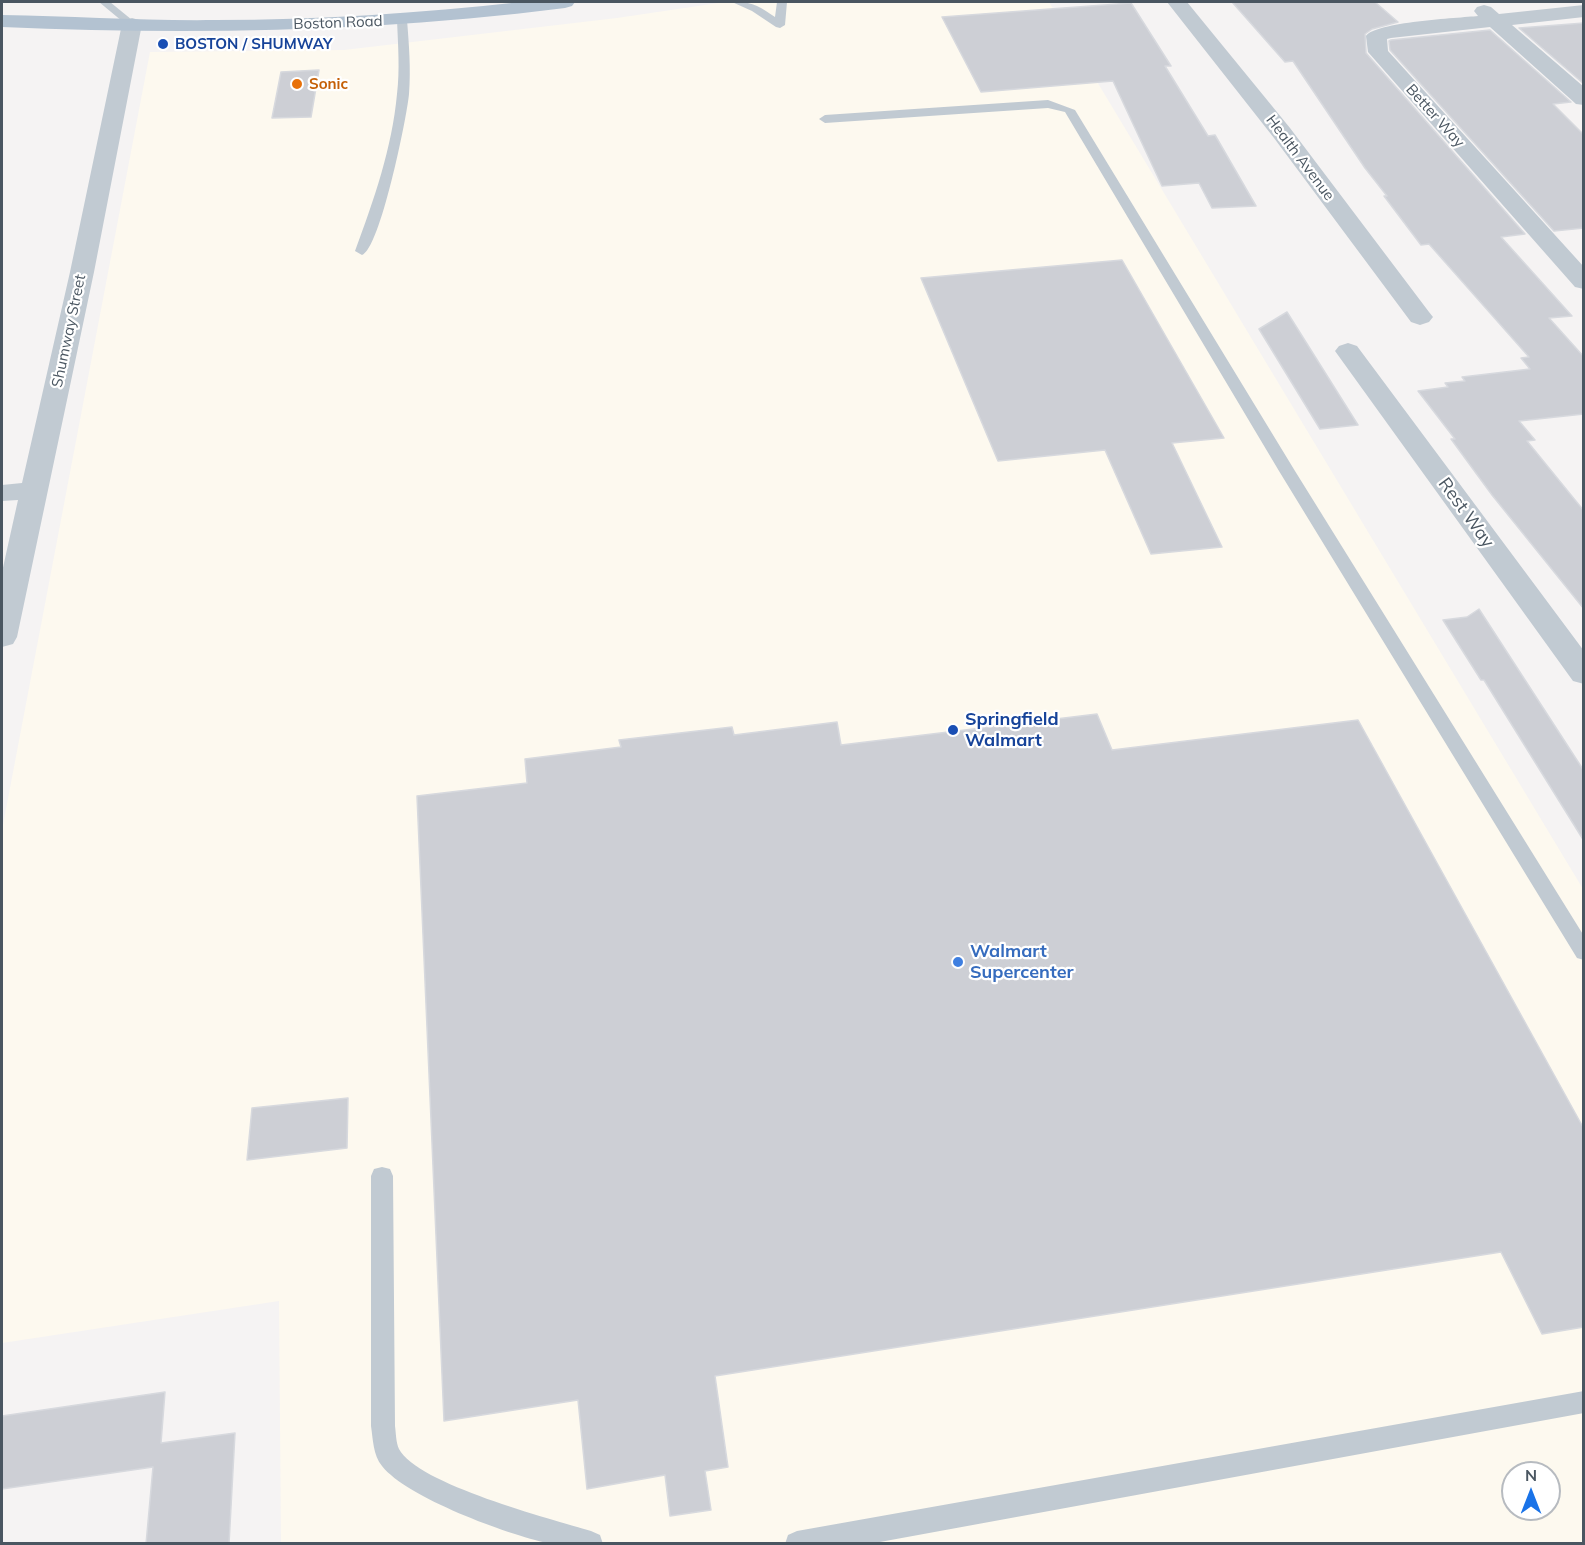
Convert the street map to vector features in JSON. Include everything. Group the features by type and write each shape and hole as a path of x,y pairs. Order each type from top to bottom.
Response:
{"main road":[{"name":"Boston Road","path":"2,21 245,26 402,20 565,2"}],"street":[{"name":"Health Avenue","path":"1176,2 1282,133 1420,317"},
{"path":"1472,2 1584,99"},
{"path":"1495,20 1584,11"},
{"name":"Better Way","path":"1495,20 1388,32 1376,36 1378,52 1584,282"},
{"name":"Shumway Street","path":"2,637 82,272 132,24"},
{"name":"Rest Way","path":"1348,351 1579,660"},
{"path":"2,493 35,490"}],"lane":[{"path":"104,2 132,24"},
{"path":"737,2 756,9 780,25 782,2"},
{"path":"362,251 387,179 397,133 404,69 402,20"},
{"path":"825,120 1048,104 1069,110 1281,461 1584,953"},
{"path":"382,1176 383,1426 390,1456 410,1475 455,1500 591,1544"},
{"path":"797,1544 1584,1402"}],"shaded area":[{"path":"725,2 1049,2 1583,889 1583,1543 281,1543 279,1301 2,1343 2,830 150,52 344,50 617,18"}],"building":[{"path":"1232,2 1375,2 1398,22 1372,29 1365,34 1366,53 1525,234 1501,237 1572,316 1549,318 1584,357 1584,414 1519,421 1535,440 1527,441 1584,511 1584,609 1492,495 1451,439 1455,439 1418,391 1448,387 1445,383 1465,381 1462,377 1530,369 1521,358 1529,357 1429,244 1421,245 1384,196 1387,196 1365,168 1293,61 1285,62"},
{"path":"1131,3 1171,66 1165,66 1208,136 1215,135 1256,206 1212,208 1199,183 1162,186 1113,81 981,92 942,17"},
{"path":"1584,23 1584,84 1519,28"},
{"path":"1490,30 1571,102 1553,104 1584,135 1584,228 1554,231 1390,50 1389,41 1391,40"},
{"path":"319,70 311,117 272,118 281,72"},
{"path":"1122,260 1224,438 1172,443 1222,547 1151,554 1105,450 998,461 921,278"},
{"path":"1287,312 1358,425 1320,429 1259,329"},
{"path":"1479,609 1584,771 1584,841 1484,680 1481,680 1443,620 1467,617"},
{"name":"Walmart Supercenter","path":"1097,714 1112,750 1358,720 1584,1129 1584,1327 1542,1334 1501,1252 715,1376 728,1467 705,1471 711,1510 670,1516 665,1475 587,1489 578,1400 444,1421 417,796 527,783 525,759 621,747 619,740 732,727 734,735 837,722 841,745"},
{"path":"348,1098 347,1148 247,1160 252,1108"},
{"path":"165,1392 161,1443 235,1433 229,1544 146,1544 153,1467 2,1489 2,1416"}],"place":[{"name":"BOSTON / SHUMWAY","path":"163,44"},
{"name":"Sonic","path":"297,84"},
{"name":"Springfield Walmart","path":"953,730"},
{"name":"Walmart Supercenter","path":"958,962"}]}
